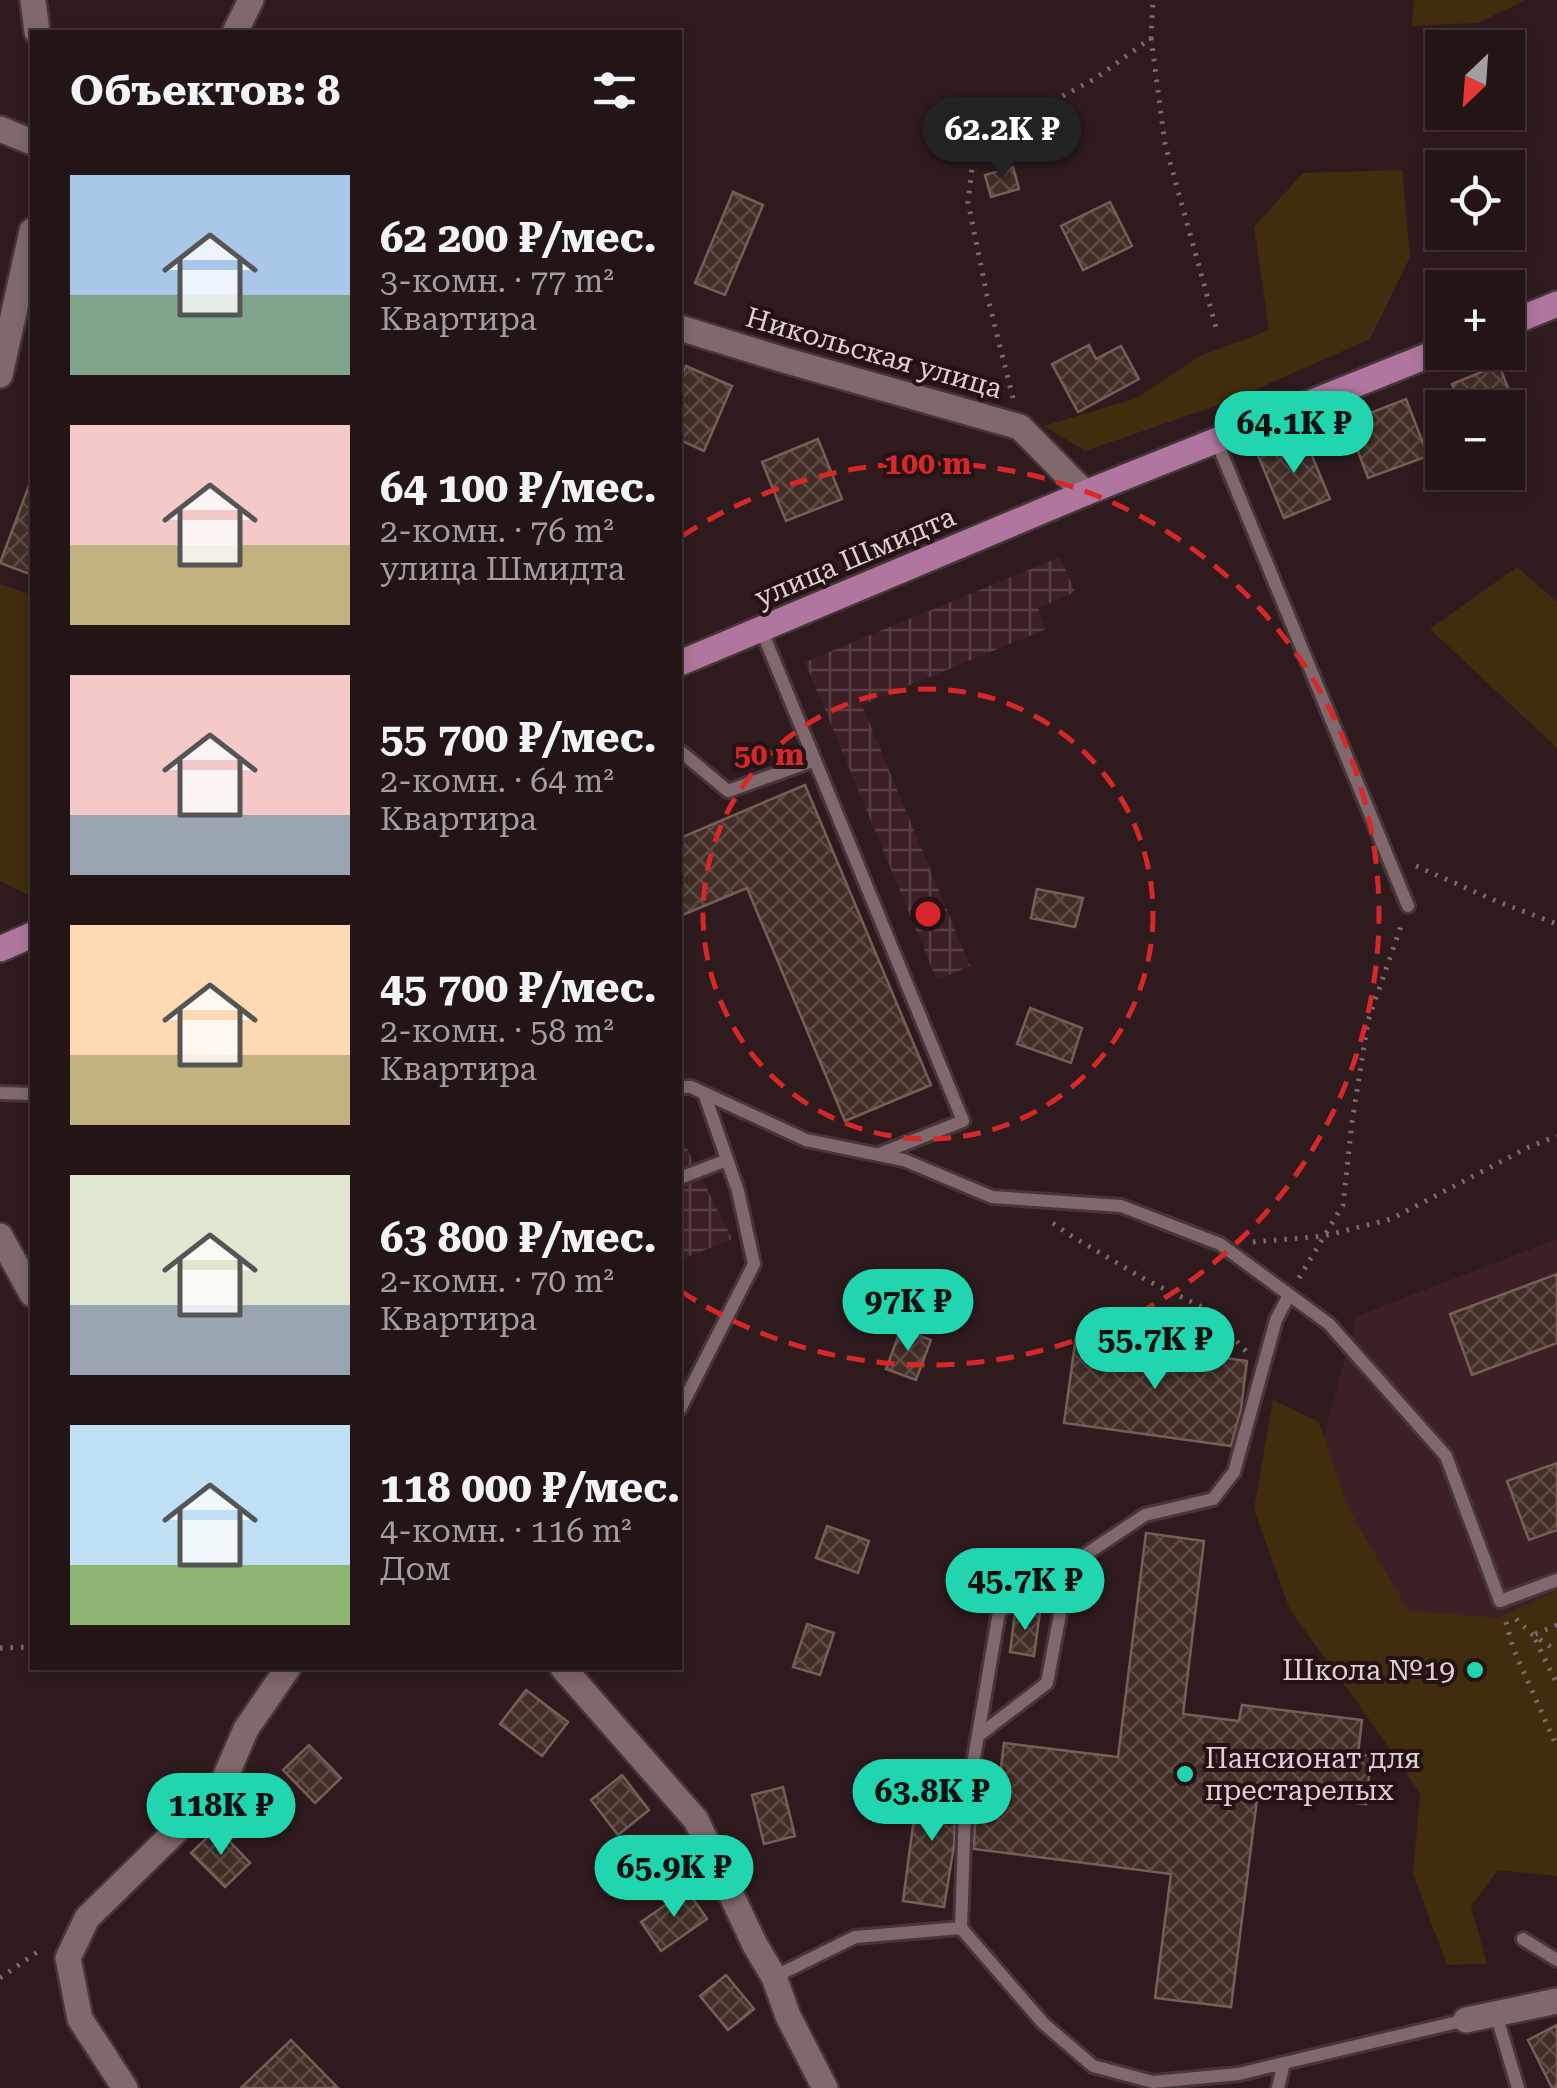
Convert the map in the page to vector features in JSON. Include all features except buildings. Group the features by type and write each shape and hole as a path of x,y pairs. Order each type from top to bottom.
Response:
{"main road":[{"path":"1525,317 1557,304"},
{"name":"улица Шмидта","path":"682,661 1084,492 1425,357"},
{"path":"0,948 30,936"}],"street":[{"path":"33,0 37,30"},
{"path":"237,30 251,0"},
{"path":"0,129 30,141"},
{"path":"0,375 30,240"},
{"name":"Никольская улица","path":"682,329 1020,427 1084,492"},
{"path":"0,1236 30,1290"},
{"path":"126,2088 80,2020 68,1958 86,1918 220,1787 246,1729 287,1670"},
{"path":"564,1670 696,1820 824,2088"},
{"path":"1466,2020 1557,2000"}],"lane":[{"path":"1216,440 1408,906"},
{"path":"761,628 963,1121 878,1155"},
{"path":"682,753 728,791 815,760"},
{"path":"682,1087 692,1087 806,1140 904,1160 992,1197 1121,1206 1220,1244 1329,1324 1446,1456 1500,1601 1557,1580"},
{"path":"0,1093 30,1094"},
{"path":"682,1405 754,1264 738,1191 704,1093"},
{"path":"682,1177 727,1160"},
{"path":"1289,1295 1276,1320 1234,1472 1214,1499 1146,1515 1000,1612 965,1811 961,1928 1043,2023 1092,2066 1152,2082 1239,2074 1466,2020"},
{"path":"978,1736 1047,1683 1069,1566"},
{"path":"774,1977 855,1937 961,1928"},
{"path":"1523,1939 1557,1960"},
{"path":"1496,2013 1518,2088"},
{"path":"1278,2088 1284,2062"}],"path":[{"path":"1153,0 1151,38 1165,144 1217,331"},
{"path":"1020,427 968,202 974,151 1015,122 1096,78 1151,38"},
{"path":"1386,853 1557,924"},
{"path":"1289,1295 1343,1206 1368,1021 1408,906"},
{"path":"1220,1244 1324,1236 1391,1219 1557,1136"},
{"path":"1024,1199 1068,1234 1146,1280 1204,1308 1263,1368"},
{"path":"1500,1601 1533,1636 1557,1651"},
{"path":"1500,1601 1513,1648 1557,1747"},
{"path":"1533,1636 1557,1625"},
{"path":"1533,1636 1557,1684"},
{"path":"0,1648 30,1646"}],"shaded area":[{"path":"1414,0 1526,0 1478,23 1412,26"},
{"path":"1402,170 1410,257 1370,339 1230,401 1085,451 1044,426 1137,398 1200,356 1269,330 1254,227 1303,173"},
{"path":"1060,557 1075,592 1038,608 1046,629 862,705 970,966 937,980 805,662"},
{"path":"1517,567 1557,602 1557,748 1430,629"},
{"path":"0,584 30,594 30,895 0,881"},
{"path":"682,1138 732,1239 682,1259"},
{"name":"Школа №19","path":"1557,1239 1557,1874 1307,1495 1357,1316"},
{"path":"1273,1400 1319,1422 1348,1508 1409,1611 1498,1618 1557,1590 1557,1876 1498,1870 1471,1906 1487,1964 1447,1965 1413,1874 1420,1793 1290,1610 1254,1509"}],"place":[{"name":"Школа №19","path":"1475,1670"},
{"name":"Пансионат для престарелых","path":"1185,1774"}]}
